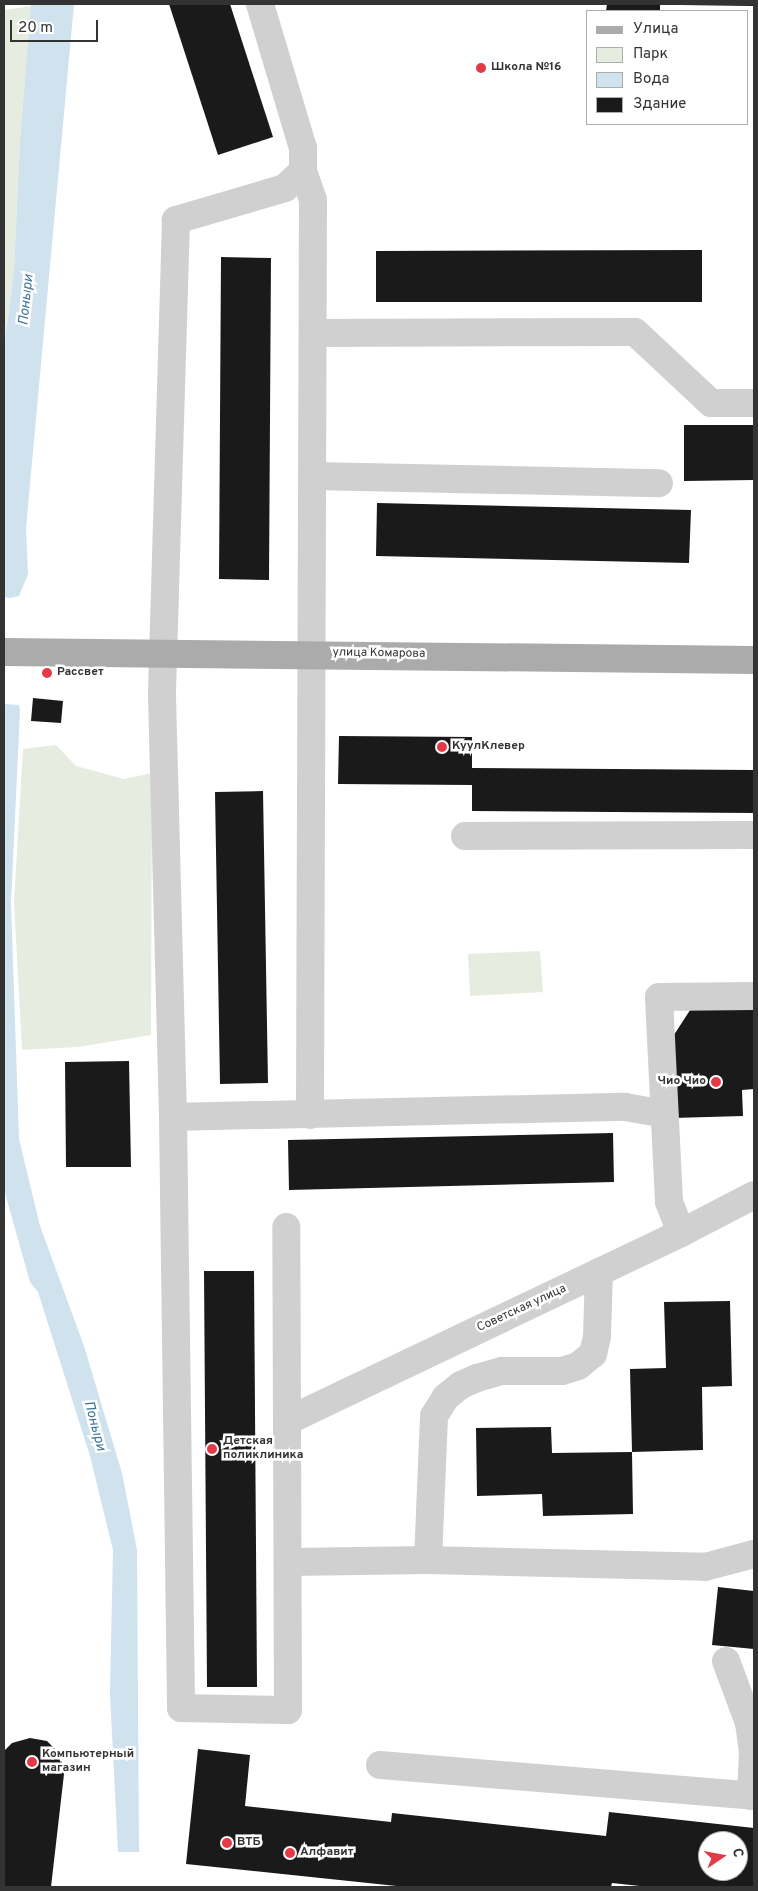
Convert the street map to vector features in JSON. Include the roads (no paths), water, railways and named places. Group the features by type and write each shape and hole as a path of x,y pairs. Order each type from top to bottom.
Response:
{"main road":[{"name":"улица Комарова","path":"4,652 754,660"}],"street":[{"path":"260,4 303,148 303,172 313,200 310,1114"},
{"path":"286,1227 289,1562 288,1710 181,1708 174,1118 162,654 176,220 285,188 303,172"},
{"path":"313,333 635,332 711,403 754,403"},
{"path":"312,476 659,484"},
{"path":"465,836 754,835"},
{"path":"681,1233 669,1202 663,1114 659,997 754,996"},
{"path":"174,1118 625,1107 663,1114"},
{"name":"Советская улица","path":"287,1421 681,1233 754,1195"},
{"path":"428,1560 434,1416 446,1397 461,1384 476,1378 502,1371 562,1371 578,1366 592,1354 597,1336 599,1272"},
{"path":"289,1562 428,1560 705,1566 754,1554"},
{"path":"380,1765 753,1796 753,1752 749,1723 726,1661"}],"water":[{"name":"Поныри","path":"31,4 74,4 26,528 28,574 19,596 10,598 4,597 4,349 14,268 20,139"},
{"name":"Поныри","path":"4,704 19,705 20,710 11,903 19,1139 40,1226 84,1346 122,1473 137,1550 139,1852 118,1852 110,1694 113,1550 90,1456 38,1292 30,1282 5,1193"}],"place":[{"name":"Школа №16","path":"481,68"},
{"name":"Рассвет","path":"47,673"},
{"name":"КуулКлевер","path":"442,747"},
{"name":"Чио Чио","path":"716,1082"},
{"name":"Детская поликлиника","path":"212,1449"},
{"name":"Компьютерный магазин","path":"32,1762"},
{"name":"ВТБ","path":"227,1843"},
{"name":"Алфавит","path":"290,1853"}]}
